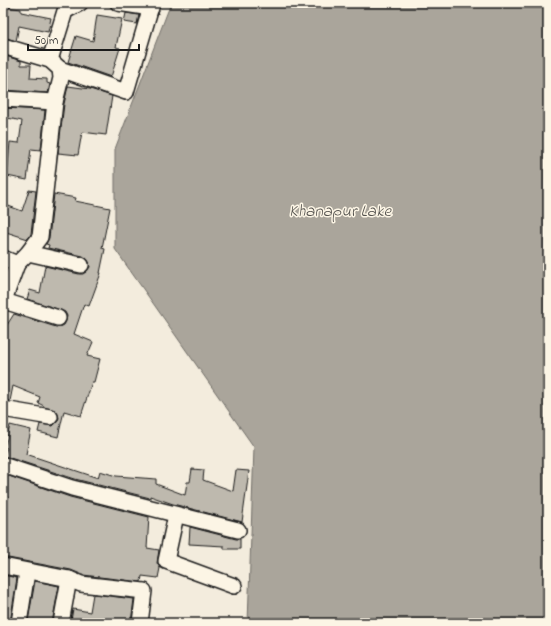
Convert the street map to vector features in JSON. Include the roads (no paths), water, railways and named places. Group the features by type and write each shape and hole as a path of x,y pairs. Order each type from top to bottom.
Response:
{"street":[{"path":"58,318 3,302 10,261 28,253 40,237 55,102 61,78 55,64 65,11 80,3"},
{"path":"3,46 55,64 126,92 152,6 118,3"},
{"path":"3,99 55,102"},
{"path":"28,253 81,265"},
{"path":"3,409 50,417"},
{"path":"3,465 72,488 238,530"},
{"path":"176,514 166,561 234,586"},
{"path":"3,566 69,580 80,584 144,591 140,623"},
{"path":"19,623 27,572"},
{"path":"60,623 69,580"}],"water":[{"name":"Khanapur Lake","path":"171,3 548,3 548,623 248,623 254,447 115,249 115,149"}]}
